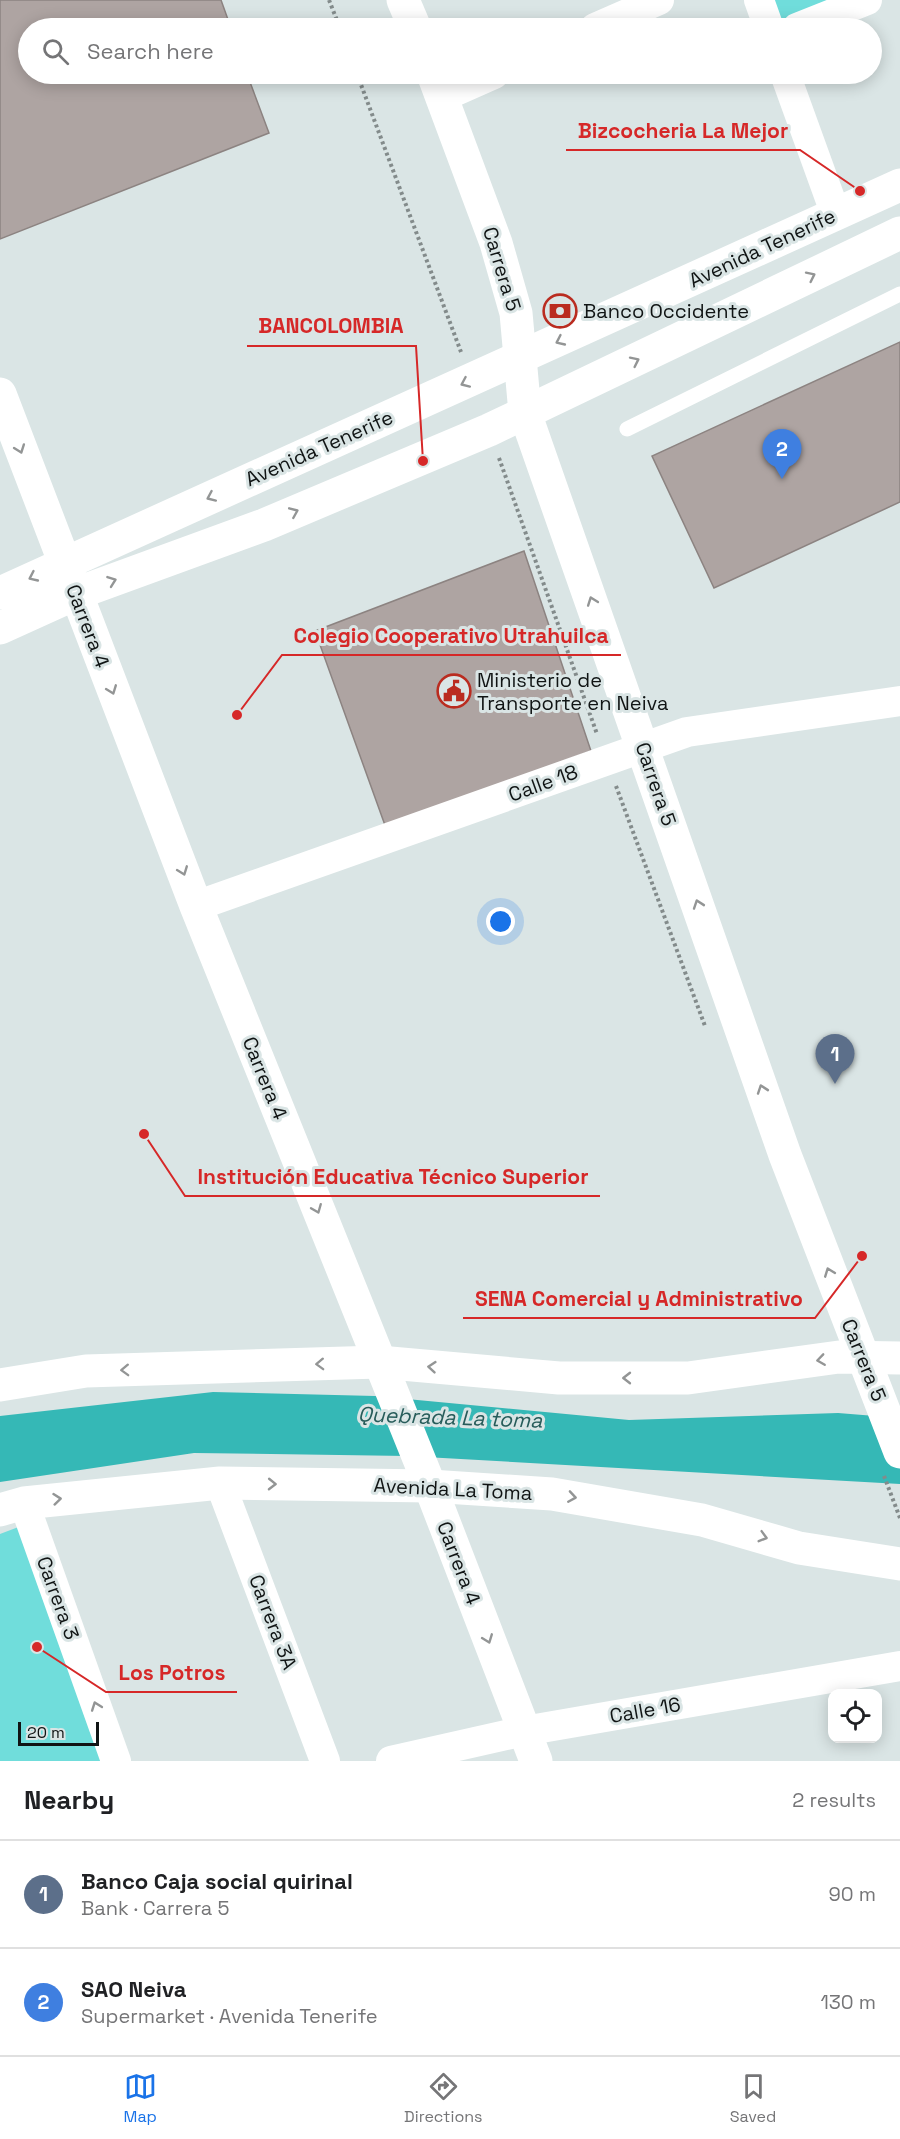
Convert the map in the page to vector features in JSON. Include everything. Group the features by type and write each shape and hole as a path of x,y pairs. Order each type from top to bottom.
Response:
{"main road":[{"path":"403,0 411,18"},
{"name":"Carrera 5","path":"437,85 496,243 516,313 525,413 785,1155 900,1452"},
{"name":"Avenida Tenerife","path":"0,592 519,360 900,185"},
{"path":"0,628 75,594 264,525 489,430 900,233"},
{"name":"Carrera 4","path":"0,394 63,564 196,906 425,1473 530,1746"},
{"path":"0,1385 86,1371 379,1362 559,1378 688,1378 868,1370 900,1358"},
{"name":"Avenida La Toma","path":"12,1506 220,1483 425,1473 702,1520 798,1548 900,1564"}],"street":[{"path":"618,18 659,0"},
{"path":"759,0 765,18"},
{"path":"822,18 867,0"},
{"path":"789,84 836,214"},
{"name":"Calle 18","path":"196,906 687,732 900,701"},
{"name":"Carrera 3A","path":"220,1483 326,1761"},
{"name":"Carrera 3","path":"12,1506 116,1761"},
{"name":"Calle 16","path":"391,1761 530,1746 900,1666"}],"lane":[{"path":"627,429 900,294"}],"path":[{"path":"329,0 336,18"},
{"path":"361,84 471,380"},
{"name":"Carrera 5","path":"489,430 606,760 708,1034"}],"shaded area":[{"path":"759,0 867,0 804,18 765,18"},
{"path":"29,1523 115,1761 0,1761 0,1534"}],"water":[{"name":"Quebrada La toma","path":"213,1392 375,1396 629,1420 838,1413 900,1418 900,1484 407,1456 194,1453 0,1482 0,1416"}],"building":[{"path":"0,0 221,0 227,18 18,18 18,84 251,84 269,133 0,239"},
{"path":"900,342 900,502 714,588 652,456"},
{"name":"Ministerio de Transporte en Neiva","path":"524,551 591,751 386,828 315,631"}],"place":[{"name":"Bizcocheria La Mejor","path":"860,191"},
{"name":"Banco Occidente","path":"560,311"},
{"name":"BANCOLOMBIA","path":"423,461"},
{"name":"SAO Neiva","path":"782,479"},
{"name":"Ministerio de Transporte en Neiva","path":"454,691"},
{"name":"Colegio Cooperativo Utrahuilca","path":"237,715"},
{"name":"Banco Caja social quirinal","path":"835,1084"},
{"name":"Institución Educativa Técnico Superior","path":"144,1134"},
{"name":"SENA Comercial y Administrativo","path":"862,1256"},
{"name":"Los Potros","path":"37,1647"}]}
